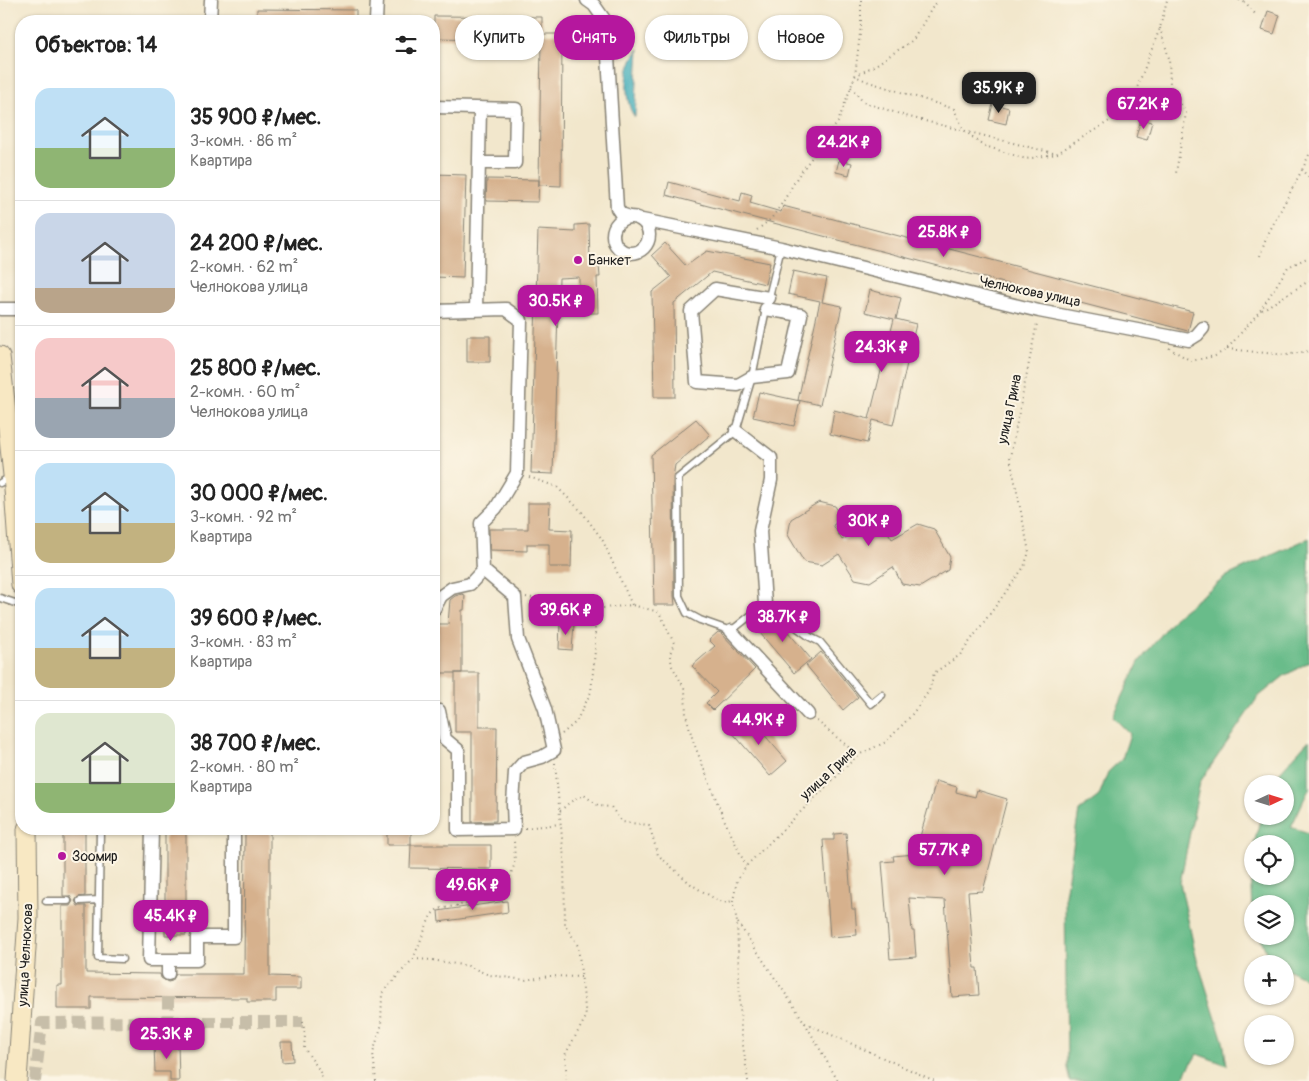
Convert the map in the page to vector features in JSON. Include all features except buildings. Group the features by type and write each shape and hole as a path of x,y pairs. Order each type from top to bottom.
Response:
{"main road":[{"path":"0,356 6,479 15,543"},
{"name":"улица Челнокова","path":"17,1081 28,918 27,835"}],"street":[{"path":"210,15 211,0"},
{"path":"376,15 377,0"},
{"name":"Челнокова улица","path":"586,0 594,5 606,22 617,208 621,214 781,248 1039,310 1189,340 1203,328"},
{"path":"440,107 516,109 515,163 478,163"},
{"path":"476,310 480,108"},
{"path":"716,289 767,304 801,315 788,373 752,377 738,385 697,382 691,312 716,289"},
{"path":"0,309 15,309"},
{"path":"440,311 506,310 521,320 517,473 496,508 481,523 483,570 470,584 452,588 440,598"},
{"path":"736,431 771,458 771,480 760,531 765,604"},
{"path":"440,716 445,739 458,750 458,830 514,829 515,772 524,762 542,757 554,750 545,709 518,639 515,597 483,570"},
{"path":"731,631 808,714"},
{"path":"152,835 149,960 197,960 197,936 234,937 234,835"},
{"path":"168,960 168,974"}],"lane":[{"path":"781,248 752,377 736,431 678,478 680,596 687,613 700,620 731,631 765,604 810,637 820,642 871,704 882,695"},
{"path":"0,598 15,603"},
{"path":"100,835 98,958 122,959"},
{"path":"46,901 68,900"},
{"path":"80,901 99,900"}],"path":[{"path":"744,240 764,226 779,208 798,176 838,122 855,76 861,25 861,0"},
{"path":"855,76 874,66 913,40 937,0"},
{"path":"855,76 954,109 964,130 982,145 1026,159 1056,154 1111,120 1127,114 1160,28 1167,0"},
{"path":"1239,0 1246,2 1256,14"},
{"path":"1160,28 1169,58 1170,85 1186,113 1176,173"},
{"path":"851,87 863,102 909,117 1056,154"},
{"path":"1260,256 1267,236 1309,155"},
{"path":"1302,170 1309,178"},
{"path":"1154,332 1172,351 1191,362 1215,356 1227,349 1260,311 1288,267 1309,257"},
{"path":"1260,311 1309,281"},
{"name":"улица Грина","path":"748,1081 741,1031 737,922 733,901 737,881 746,866 858,755 886,742 910,717 928,691 934,673 960,655 1024,567 1029,552 1010,457 1039,310"},
{"path":"1227,349 1286,355 1309,351"},
{"path":"517,473 557,487 582,512 602,539 632,605"},
{"path":"515,597 533,598 544,606 595,609 632,605 659,612 674,643 670,654 672,666 685,689 686,715 693,742 723,817 746,866"},
{"path":"567,1081 565,1055 586,1018 578,946 565,924 564,859 554,750 558,737 576,722 591,692 595,651 595,609"},
{"path":"808,714 858,755"},
{"path":"560,811 570,802 584,795 599,806 611,807 622,822 649,825 658,855 692,885 722,903 733,901"},
{"path":"376,1081 373,1053 381,1027 382,993 413,959 431,915 438,909 472,903 497,893 507,885 515,863 514,829 560,824"},
{"path":"457,906 463,893 468,891 497,893"},
{"path":"737,922 805,1023 838,1081"},
{"path":"413,959 468,966 489,975 524,980 549,976 582,977"},
{"path":"303,1022 306,1035 304,1048 320,1071 322,1081"},
{"path":"805,1023 934,1081"}],"green space":[{"path":"1309,538 1309,662 1284,676 1258,697 1200,782 1180,883 1196,956 1223,1041 1227,1065 1197,1054 1181,1081 1070,1081 1067,1068 1065,895 1079,811 1099,796 1108,772 1122,759 1130,734 1113,717 1139,662 1178,614 1227,576"},
{"path":"1309,740 1309,789 1294,821 1294,775 1278,775"},
{"path":"1259,825 1292,825 1291,827 1309,833 1309,980 1294,972 1294,955 1267,955 1263,945 1294,945 1294,895 1251,895 1251,885 1294,885 1294,835 1256,835"}],"water":[{"path":"639,49 635,117 629,105 627,83 629,69 632,60 635,60 635,55"}],"tunnel":[{"path":"35,1081 42,1023 168,1022 168,997"},
{"path":"168,1022 303,1022"}],"place":[{"name":"Банкет","path":"578,260"},
{"name":"Зоомир","path":"62,856"}]}
